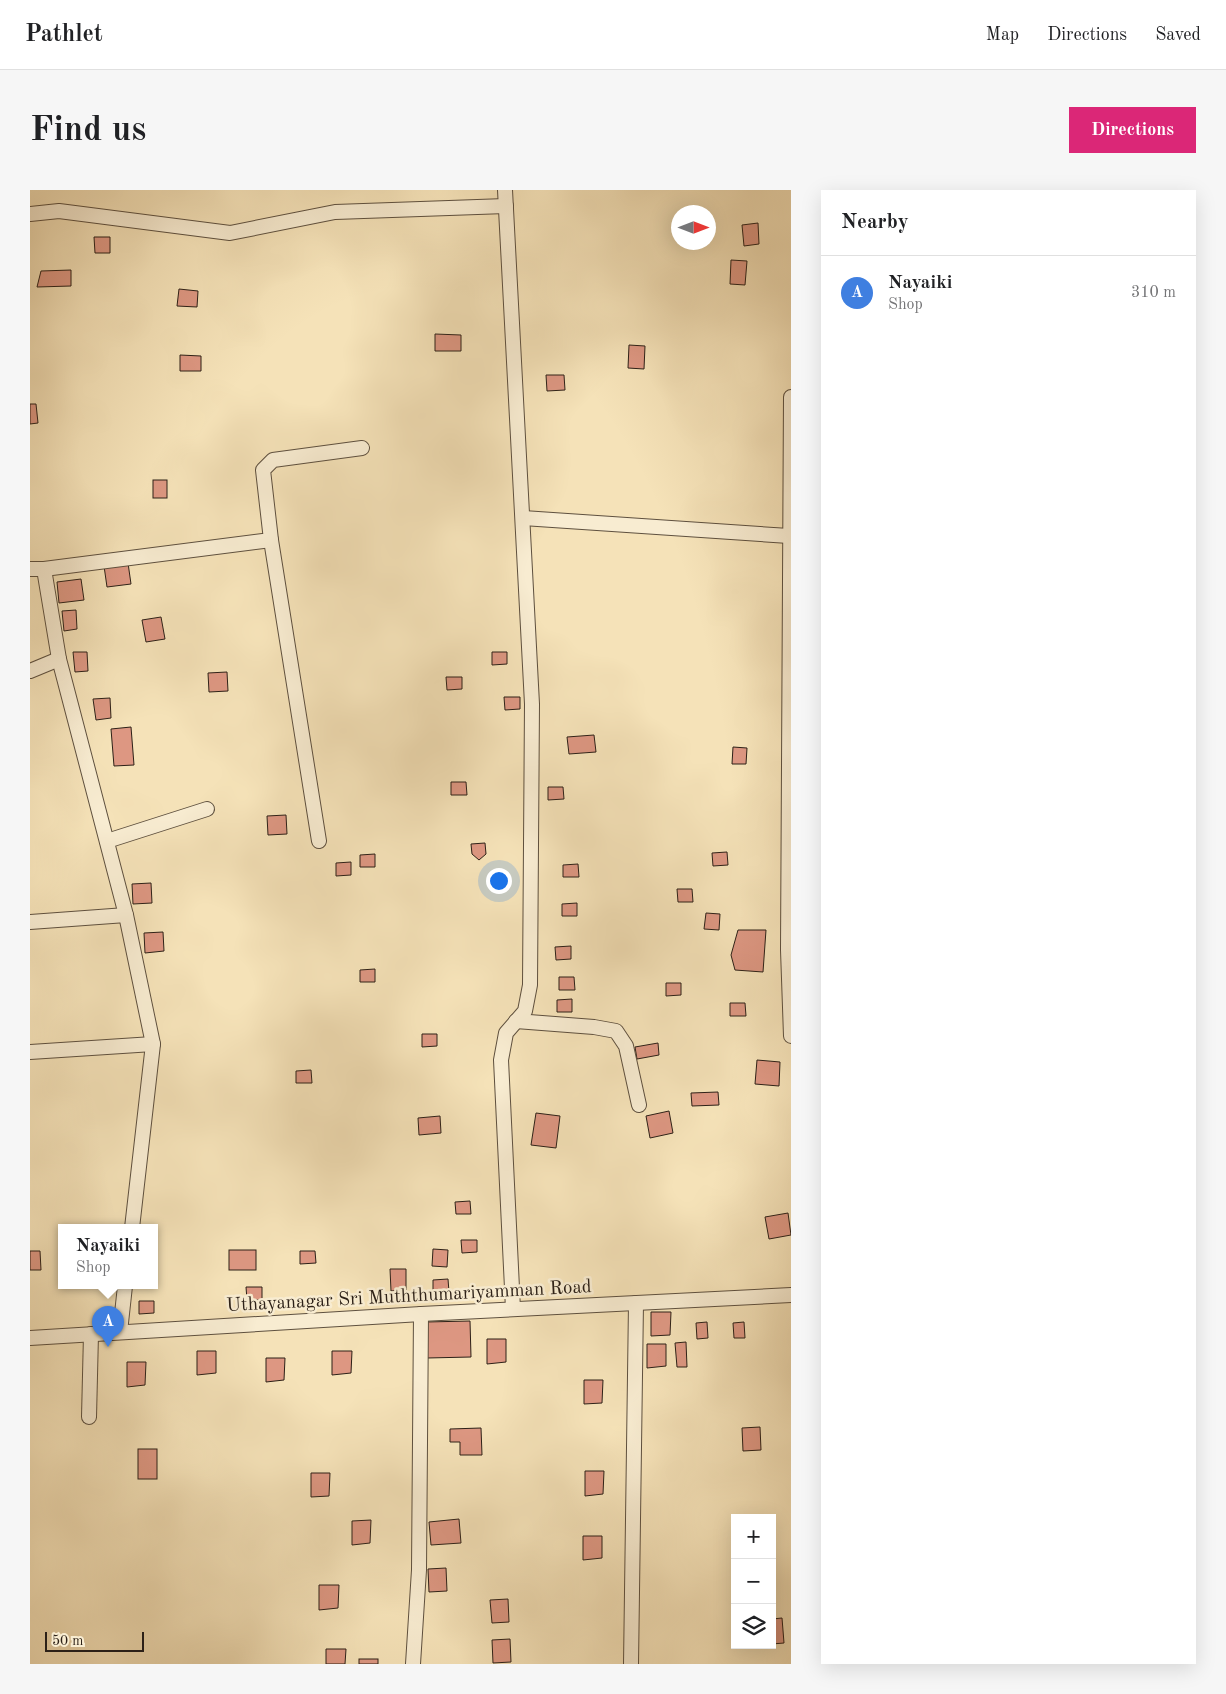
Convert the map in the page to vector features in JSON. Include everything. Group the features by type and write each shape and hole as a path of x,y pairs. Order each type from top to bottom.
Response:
{"street":[{"path":"505,190 532,704 530,985 526,1011 506,1033 501,1060 513,1309"},
{"path":"30,214 58,211 230,233 335,212 506,206"},
{"path":"791,397 788,950 791,1036"},
{"path":"320,841 271,540 263,470 274,460 362,448"},
{"path":"523,518 789,536"},
{"path":"132,1224 152,1044 126,915 58,659 37,569 271,540"},
{"path":"30,671 58,659"},
{"path":"107,841 207,808"},
{"path":"30,922 126,915"},
{"path":"516,1021 594,1027 616,1031 626,1046 639,1105"},
{"path":"30,1052 152,1044"},
{"path":"120,1332 125,1289"},
{"name":"Uthayanagar Sri Muththumariyamman Road","path":"30,1338 421,1314 791,1296"},
{"path":"631,1664 636,1303"},
{"path":"413,1664 419,1570 421,1314"},
{"path":"89,1417 91,1334"}],"building":[{"path":"758,223 759,244 744,246 742,225"},
{"path":"94,237 110,237 110,253 95,253"},
{"path":"731,260 747,261 745,285 730,284"},
{"path":"71,270 71,286 37,287 41,271"},
{"path":"179,289 198,291 197,307 177,306"},
{"path":"435,334 461,335 461,351 435,351"},
{"path":"629,345 645,346 644,369 628,368"},
{"path":"180,355 201,356 201,371 180,371"},
{"path":"546,375 564,375 565,390 547,391"},
{"path":"30,404 36,404 38,423 30,424"},
{"path":"153,480 167,480 167,498 153,498"},
{"path":"128,563 131,584 107,587 104,566"},
{"path":"81,579 84,600 59,603 57,582"},
{"path":"76,610 77,629 64,631 62,611"},
{"path":"161,617 165,639 146,642 142,620"},
{"path":"73,652 87,652 88,671 75,672"},
{"path":"492,652 507,652 507,664 492,665"},
{"path":"227,672 228,691 209,692 208,673"},
{"path":"446,677 462,677 462,689 447,690"},
{"path":"504,697 520,697 520,709 505,710"},
{"path":"110,698 111,718 96,720 93,699"},
{"path":"131,727 134,765 114,766 111,729"},
{"path":"594,735 596,752 569,754 567,737"},
{"path":"733,747 747,748 746,764 732,764"},
{"path":"451,782 466,782 467,795 451,795"},
{"path":"548,787 563,787 564,799 548,800"},
{"path":"286,815 287,834 268,835 267,816"},
{"path":"485,843 486,854 479,860 472,854 471,844"},
{"path":"727,852 728,865 713,866 712,853"},
{"path":"375,854 375,867 360,867 360,855"},
{"path":"351,862 351,875 336,876 336,863"},
{"path":"578,864 579,877 563,877 563,865"},
{"path":"151,883 152,903 133,904 132,884"},
{"path":"677,889 692,889 693,902 678,902"},
{"path":"577,903 577,916 562,916 562,904"},
{"path":"706,913 720,914 719,930 704,929"},
{"path":"738,930 766,930 763,972 735,970 731,955"},
{"path":"163,932 164,951 145,953 144,933"},
{"path":"571,946 571,959 556,960 555,947"},
{"path":"375,969 375,982 360,982 360,970"},
{"path":"559,977 574,977 575,990 559,990"},
{"path":"666,983 681,983 681,995 666,996"},
{"path":"572,999 572,1012 557,1012 557,1000"},
{"path":"730,1003 745,1003 746,1016 730,1016"},
{"path":"422,1034 437,1034 437,1046 422,1047"},
{"path":"658,1043 659,1055 637,1059 635,1047"},
{"path":"757,1060 780,1062 779,1086 755,1084"},
{"path":"311,1070 312,1083 296,1083 296,1071"},
{"path":"718,1092 719,1105 692,1106 691,1093"},
{"path":"669,1111 673,1133 650,1138 646,1116"},
{"path":"536,1113 560,1116 556,1148 531,1145"},
{"path":"440,1116 441,1133 419,1135 418,1118"},
{"path":"470,1201 471,1214 456,1214 455,1202"},
{"path":"788,1213 791,1235 769,1239 765,1217"},
{"path":"461,1240 477,1240 477,1252 462,1253"},
{"path":"433,1249 448,1250 447,1267 432,1266"},
{"path":"229,1250 256,1250 256,1270 229,1270"},
{"path":"30,1251 40,1251 41,1270 30,1270"},
{"path":"300,1251 315,1251 316,1263 300,1264"},
{"path":"390,1269 406,1269 406,1290 391,1291"},
{"path":"448,1279 449,1292 433,1292 433,1280"},
{"path":"246,1287 262,1287 262,1300 247,1300"},
{"path":"139,1301 154,1301 154,1313 139,1314"},
{"path":"651,1312 671,1312 670,1335 651,1336"},
{"path":"470,1321 471,1357 427,1358 426,1322"},
{"path":"707,1322 708,1338 697,1339 696,1323"},
{"path":"744,1322 745,1338 734,1338 733,1323"},
{"path":"487,1339 506,1339 506,1362 487,1364"},
{"path":"686,1342 687,1367 677,1367 675,1343"},
{"path":"647,1344 666,1344 666,1366 647,1368"},
{"path":"197,1351 216,1351 216,1373 197,1375"},
{"path":"332,1351 352,1351 351,1373 332,1375"},
{"path":"266,1358 285,1358 284,1380 266,1382"},
{"path":"127,1362 146,1362 145,1385 127,1387"},
{"path":"584,1380 603,1380 602,1403 584,1404"},
{"path":"760,1427 761,1450 743,1451 742,1428"},
{"path":"481,1428 482,1455 460,1455 460,1442 450,1442 450,1429"},
{"path":"138,1449 157,1449 157,1479 138,1479"},
{"path":"585,1471 604,1471 603,1494 585,1496"},
{"path":"311,1473 330,1473 329,1496 311,1497"},
{"path":"459,1519 461,1543 431,1545 429,1522"},
{"path":"371,1520 370,1543 352,1545 352,1521"},
{"path":"583,1536 602,1536 602,1558 583,1560"},
{"path":"446,1568 447,1591 429,1592 428,1569"},
{"path":"319,1585 339,1585 338,1608 319,1610"},
{"path":"508,1599 509,1622 492,1623 490,1600"},
{"path":"782,1618 784,1643 776,1644 776,1619"},
{"path":"510,1639 511,1662 493,1663 492,1640"},
{"path":"326,1649 346,1649 345,1664 326,1664"},
{"path":"359,1659 378,1659 378,1664 359,1664"}],"place":[{"name":"Nayaiki","path":"108,1347"}]}
